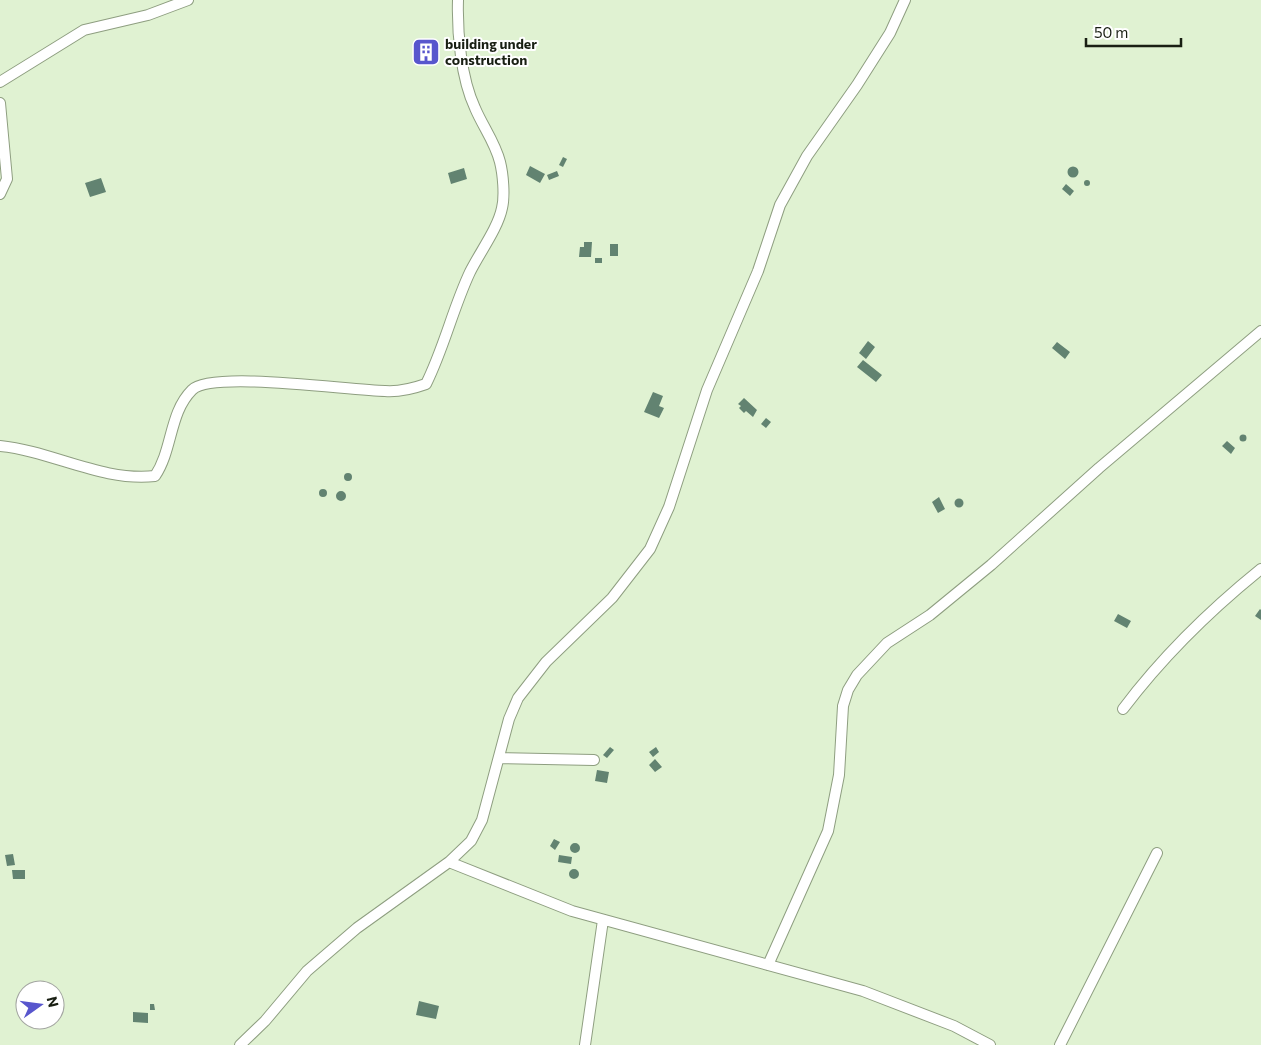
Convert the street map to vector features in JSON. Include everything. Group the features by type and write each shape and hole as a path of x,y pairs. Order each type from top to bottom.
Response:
{"street":[{"path":"0,82 84,30 148,15 188,0"},
{"path":"0,446 110,472 142,477 155,476 164,463 180,405 194,388 212,383 243,381 386,391 411,390 426,384 436,364 452,313 470,272 497,224 503,206 501,164 491,135 474,107 462,60 458,0"},
{"path":"240,1045 265,1021 307,971 357,928 449,862 471,841 482,820 509,719 518,698 546,662 612,598 650,549 669,507 707,390 758,271 780,205 807,156 858,85 890,32 905,0"},
{"path":"0,103 7,178 0,194"},
{"path":"768,965 828,831 839,775 843,706 848,690 857,675 886,643 930,614 991,565 1099,468 1261,331"},
{"path":"1123,708 1152,670 1183,637 1261,568"},
{"path":"500,758 594,760"},
{"path":"1060,1045 1157,853"},
{"path":"449,862 572,911 862,991 954,1026 990,1045"},
{"path":"585,1045 603,920"}],"building":[{"name":"building under construction","path":"433,42 435,55 419,56 418,48 427,47 427,43"},
{"path":"563,157 567,159 563,167 559,165"},
{"path":"530,166 545,174 540,183 526,175"},
{"path":"1073,166 1079,172 1073,178 1067,172"},
{"path":"464,168 467,179 451,184 448,173"},
{"path":"557,171 559,176 549,180 547,175"},
{"path":"101,178 106,192 90,197 85,183"},
{"path":"1087,180 1090,183 1087,186 1084,183"},
{"path":"1066,184 1074,191 1070,196 1062,189"},
{"path":"584,242 592,242 591,257 579,257 580,247 584,247"},
{"path":"610,244 618,244 618,256 610,256"},
{"path":"595,258 602,258 602,263 595,263"},
{"path":"868,341 875,347 866,359 859,353"},
{"path":"1057,342 1070,352 1065,359 1052,348"},
{"path":"863,360 882,375 876,382 857,367"},
{"path":"653,392 663,396 659,406 664,408 659,418 644,412"},
{"path":"744,398 757,410 753,417 746,411 744,413 739,408 741,406 738,404"},
{"path":"766,418 771,422 766,428 761,424"},
{"path":"1243,435 1246,438 1243,441 1240,438"},
{"path":"1227,441 1235,448 1231,454 1222,446"},
{"path":"348,473 352,477 348,481 344,477"},
{"path":"323,489 327,493 323,497 319,493"},
{"path":"339,491 343,491 346,496 345,500 339,501 336,498 336,494"},
{"path":"939,497 945,509 938,513 932,502"},
{"path":"959,499 963,503 959,507 955,503"},
{"path":"1261,610 1261,620 1255,616"},
{"path":"1118,614 1131,621 1127,628 1114,621"},
{"path":"610,747 614,750 607,758 603,755"},
{"path":"656,747 659,752 653,757 649,752"},
{"path":"655,759 662,767 655,772 649,765"},
{"path":"597,770 609,772 607,783 595,781"},
{"path":"554,839 560,842 555,850 550,846"},
{"path":"573,843 577,843 580,848 579,852 573,853 570,850 570,846"},
{"path":"13,854 15,865 7,866 5,855"},
{"path":"559,855 572,857 571,864 558,862"},
{"path":"572,869 576,869 579,874 578,878 572,879 569,876 569,872"},
{"path":"12,870 25,870 25,879 13,879"},
{"path":"419,1001 439,1006 436,1019 416,1015"},
{"path":"150,1004 154,1004 155,1010 150,1010"},
{"path":"133,1012 148,1013 148,1023 133,1022"}],"place":[{"name":"building under construction","path":"426,52"}]}
